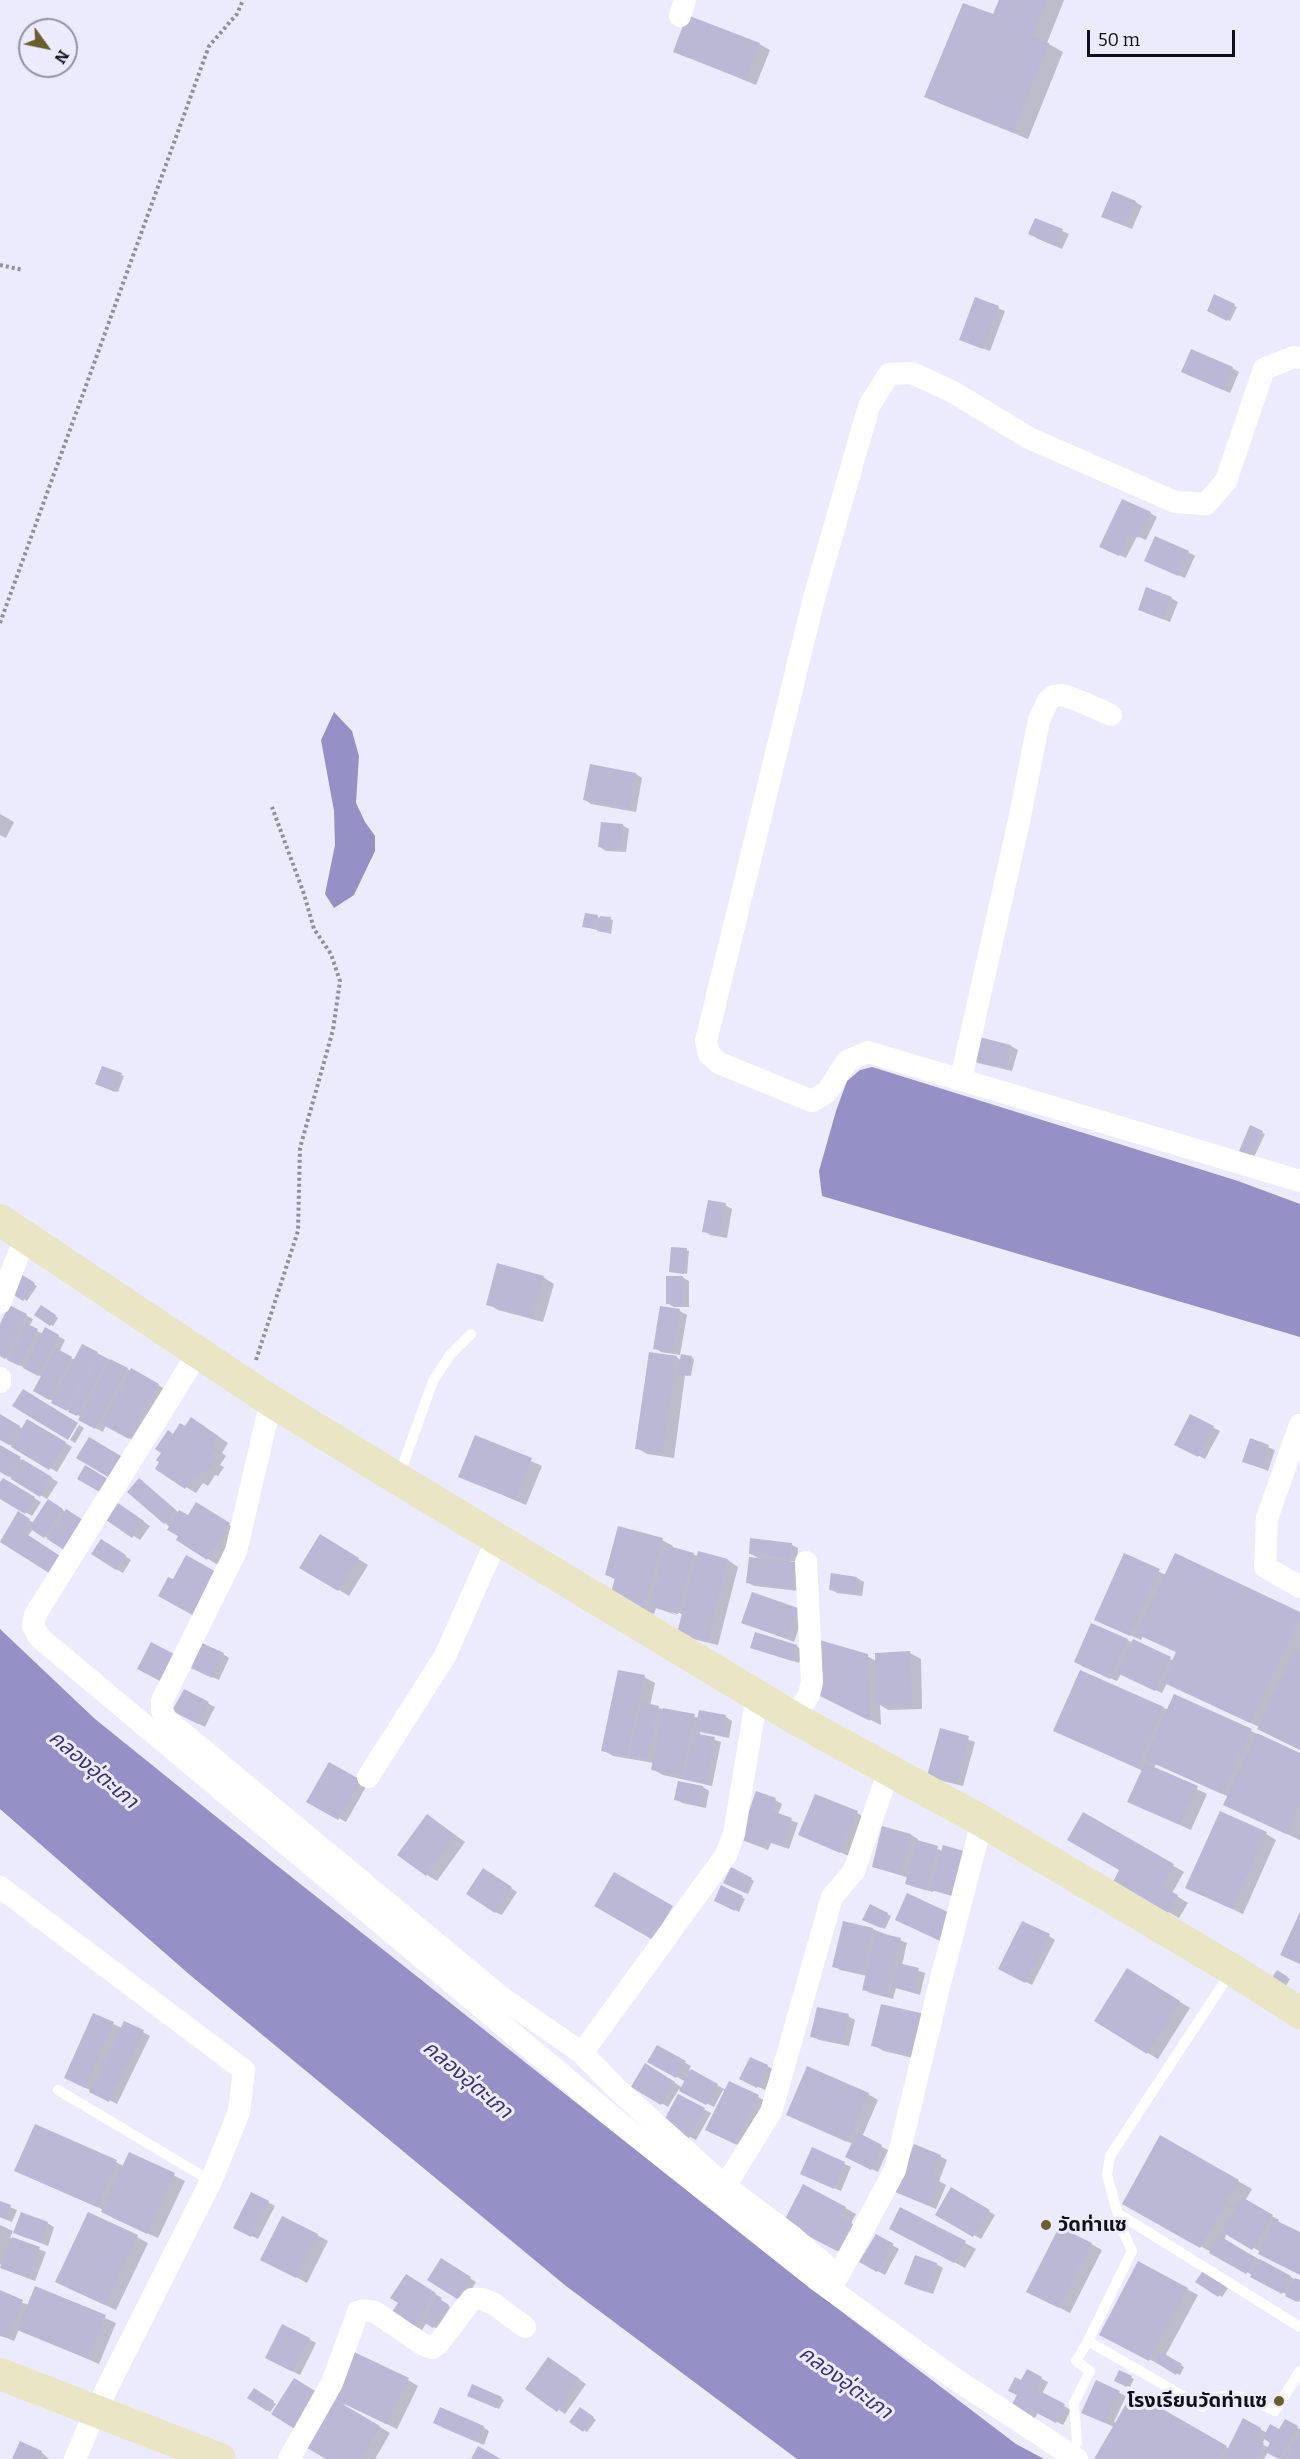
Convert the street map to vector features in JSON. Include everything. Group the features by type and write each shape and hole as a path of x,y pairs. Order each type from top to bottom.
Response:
{"street":[{"path":"1300,358 1294,357 1264,369 1226,480 1206,504 1175,502 1029,438 953,392 912,373 889,374 869,406 814,598 706,1041 709,1054 719,1063 812,1101 827,1092 847,1061 868,1052 1300,1181"},
{"path":"961,1080 1020,821 1038,720 1048,701 1054,696 1062,695 1111,715"},
{"path":"0,1302 12,1228 259,1393 398,1479 794,1718 982,1821 1233,1970 1300,2013"},
{"path":"198,1353 35,1615 33,1626 40,1638 610,2115 816,2278 955,2379 1077,2451"},
{"path":"259,1393 236,1551 162,1701 162,1711 167,1720 393,1905 501,1997 582,2053 617,2089 725,2186 792,2236 838,2276 896,2170 940,1983 982,1821"},
{"path":"1300,1425 1267,1518 1265,1568 1300,1587"},
{"path":"368,1777 445,1656 497,1539"},
{"path":"794,1718 809,1695 812,1683 806,1562"},
{"path":"582,2053 726,1855 734,1834 757,1696"},
{"path":"725,2186 771,2112 832,1898 854,1870 888,1770"},
{"path":"0,1887 244,2070 238,2112 211,2181 95,2412 75,2459"},
{"path":"289,2459 332,2383 358,2312 364,2310 375,2312 422,2344 432,2348 438,2344 472,2299 482,2299 494,2304 525,2327"},
{"path":"0,2374 220,2459"}],"lane":[{"path":"398,1479 433,1381 450,1355 471,1334"},
{"path":"1077,2451 1074,2403 1090,2371 1076,2361 1114,2292 1132,2251 1122,2229 1107,2175 1110,2156 1233,1970"},
{"path":"58,2090 211,2181"},
{"path":"1119,2214 1300,2327"},
{"path":"1088,2341 1202,2407 1214,2397 1234,2395 1250,2399 1275,2411 1300,2371"}],"path":[{"path":"0,623 209,46 237,14 243,0"},
{"path":"0,265 23,270"},
{"path":"259,1393 298,1231 300,1148 333,1030 340,981 331,954 314,928 272,807"}],"water":[{"path":"334,712 352,731 359,756 356,803 375,836 375,851 354,895 334,908 325,894 335,845 334,811 321,740"},
{"path":"872,1067 1238,1181 1300,1204 1300,1337 822,1196 819,1171 847,1081 860,1070"},
{"name":"คลองอุ่ตะเภา","path":"0,1629 95,1719 265,1856 791,2273 1016,2444 1044,2459 797,2459 566,2286 190,1975 0,1809"}],"building":[{"path":"999,0 1047,0 1032,36 1049,43 1013,132 924,97 963,3 993,14"},
{"path":"687,15 760,43 745,80 673,52"},
{"path":"1112,191 1136,201 1125,226 1101,217"},
{"path":"1035,218 1063,229 1055,246 1028,234"},
{"path":"1214,294 1235,304 1227,321 1207,311"},
{"path":"975,297 999,306 983,349 959,340"},
{"path":"1191,349 1233,367 1223,390 1181,372"},
{"path":"1122,499 1151,512 1138,538 1129,534 1119,556 1099,547"},
{"path":"1155,536 1189,551 1178,576 1144,561"},
{"path":"1146,587 1172,597 1163,619 1138,610"},
{"path":"590,764 636,773 629,809 583,800"},
{"path":"601,822 623,824 620,850 598,847"},
{"path":"585,913 598,915 595,929 582,927"},
{"path":"600,916 611,917 608,933 597,931"},
{"path":"975,1036 1011,1045 1005,1068 969,1060"},
{"path":"102,1066 122,1073 115,1092 95,1084"},
{"path":"1250,1125 1263,1131 1251,1157 1239,1151"},
{"path":"708,1200 726,1203 720,1235 702,1232"},
{"path":"671,1247 687,1248 684,1274 669,1272"},
{"path":"497,1263 544,1276 533,1317 486,1305"},
{"path":"21,1274 35,1283 23,1301 9,1292"},
{"path":"666,1276 683,1276 683,1304 666,1304"},
{"path":"9,1305 27,1314 5,1359 0,1356 0,1324"},
{"path":"41,1305 56,1315 50,1326 34,1315"},
{"path":"660,1306 680,1309 673,1352 653,1349"},
{"path":"25,1323 38,1329 20,1366 7,1360"},
{"path":"45,1327 59,1335 38,1376 23,1368"},
{"path":"82,1344 98,1352 67,1411 51,1403"},
{"path":"56,1348 72,1357 49,1400 33,1391"},
{"path":"649,1352 677,1356 663,1453 635,1449"},
{"path":"98,1354 108,1359 77,1416 68,1412"},
{"path":"681,1354 692,1356 688,1376 677,1374"},
{"path":"110,1359 128,1368 95,1429 78,1420"},
{"path":"131,1368 159,1384 129,1439 101,1424"},
{"path":"23,1389 78,1423 68,1440 12,1406"},
{"path":"0,1414 20,1426 9,1445 0,1440"},
{"path":"1190,1414 1214,1426 1198,1457 1174,1445"},
{"path":"191,1417 218,1436 212,1445 217,1449 211,1458 215,1460 207,1472 204,1470 197,1481 192,1478 185,1489 155,1469 159,1462 156,1460 161,1453 155,1449 168,1430 173,1434 180,1423 185,1426"},
{"path":"27,1419 66,1442 49,1470 11,1447"},
{"path":"475,1435 532,1458 515,1500 458,1477"},
{"path":"89,1437 126,1459 113,1480 76,1458"},
{"path":"1250,1438 1269,1445 1261,1468 1242,1462"},
{"path":"0,1445 21,1457 9,1477 0,1472"},
{"path":"22,1459 52,1477 40,1497 11,1479"},
{"path":"85,1465 113,1482 105,1495 77,1479"},
{"path":"3,1478 35,1497 25,1514 0,1499 0,1482"},
{"path":"139,1478 176,1510 164,1524 127,1492"},
{"path":"48,1499 63,1509 44,1538 29,1528"},
{"path":"196,1502 230,1523 207,1560 176,1540 178,1536 167,1530 179,1510 188,1515"},
{"path":"118,1503 144,1521 132,1538 106,1520"},
{"path":"66,1509 86,1522 67,1552 47,1539"},
{"path":"18,1511 30,1519 22,1531 60,1556 49,1573 0,1542"},
{"path":"618,1526 663,1538 644,1609 609,1600 615,1578 605,1575"},
{"path":"320,1534 359,1558 338,1591 299,1568"},
{"path":"750,1538 792,1543 790,1559 749,1554"},
{"path":"101,1539 126,1555 116,1570 91,1554"},
{"path":"666,1545 694,1553 678,1614 650,1606"},
{"path":"698,1551 728,1559 708,1640 677,1633"},
{"path":"1124,1553 1160,1569 1130,1636 1094,1620"},
{"path":"1175,1553 1300,1612 1300,1618 1250,1723 1162,1682 1176,1652 1136,1634"},
{"path":"186,1555 220,1574 196,1617 158,1596 168,1577 173,1579"},
{"path":"749,1557 795,1562 792,1588 746,1583"},
{"path":"831,1573 857,1577 855,1594 829,1590"},
{"path":"752,1592 798,1608 787,1639 741,1623"},
{"path":"1091,1623 1128,1639 1110,1679 1074,1662"},
{"path":"755,1632 797,1645 792,1661 750,1648"},
{"path":"816,1639 868,1654 870,1721 816,1694"},
{"path":"1133,1639 1171,1657 1155,1691 1117,1673"},
{"path":"151,1642 178,1656 164,1683 137,1669"},
{"path":"202,1643 224,1653 212,1678 191,1668"},
{"path":"1296,1650 1300,1652 1300,1750 1257,1729"},
{"path":"910,1651 912,1704 876,1705 875,1653"},
{"path":"618,1670 645,1675 627,1756 601,1751"},
{"path":"1080,1670 1164,1707 1137,1768 1053,1731"},
{"path":"184,1689 209,1702 198,1724 172,1711"},
{"path":"1174,1694 1252,1729 1222,1794 1144,1759"},
{"path":"641,1702 659,1706 648,1760 629,1756"},
{"path":"663,1708 695,1714 682,1776 651,1770"},
{"path":"699,1710 726,1715 722,1735 695,1730"},
{"path":"940,1728 969,1736 957,1783 927,1776"},
{"path":"693,1733 715,1737 706,1783 684,1779"},
{"path":"1257,1733 1300,1753 1300,1804 1286,1834 1223,1805"},
{"path":"329,1762 361,1780 338,1820 306,1802"},
{"path":"1145,1763 1198,1786 1180,1825 1127,1802"},
{"path":"678,1781 703,1786 699,1805 674,1800"},
{"path":"756,1791 776,1798 772,1811 792,1818 782,1846 764,1840 761,1847 739,1839"},
{"path":"815,1794 858,1811 840,1853 798,1835"},
{"path":"1220,1811 1267,1832 1232,1909 1185,1888"},
{"path":"1083,1812 1174,1864 1162,1886 1178,1895 1168,1913 1113,1882 1119,1870 1067,1840"},
{"path":"427,1814 455,1835 426,1876 397,1855"},
{"path":"882,1826 911,1834 901,1875 872,1867"},
{"path":"917,1840 938,1846 926,1890 905,1884"},
{"path":"943,1845 971,1853 959,1898 931,1890"},
{"path":"731,1867 752,1878 745,1893 723,1883"},
{"path":"483,1868 512,1887 495,1913 466,1894"},
{"path":"614,1872 673,1906 653,1940 594,1906"},
{"path":"721,1885 743,1896 735,1911 714,1901"},
{"path":"907,1893 952,1914 940,1941 895,1920"},
{"path":"870,1904 888,1913 881,1928 862,1920"},
{"path":"1300,1912 1300,1964 1280,1955"},
{"path":"843,1921 873,1928 862,1974 832,1967"},
{"path":"1022,1921 1050,1934 1025,1983 998,1969"},
{"path":"876,1932 901,1938 887,1996 862,1990"},
{"path":"898,1963 919,1968 913,1992 892,1987"},
{"path":"1127,1968 1180,2001 1147,2054 1094,2021"},
{"path":"1277,1970 1288,1977 1282,1986 1271,1979"},
{"path":"881,2004 925,2014 915,2056 871,2046"},
{"path":"817,2007 849,2014 842,2043 810,2037"},
{"path":"93,2013 114,2022 85,2088 64,2078"},
{"path":"124,2021 144,2030 109,2102 89,2092"},
{"path":"657,2045 686,2061 676,2078 647,2062"},
{"path":"750,2057 768,2065 757,2088 739,2079"},
{"path":"645,2063 675,2082 661,2105 631,2087"},
{"path":"807,2066 869,2093 847,2142 786,2115"},
{"path":"691,2069 718,2084 706,2105 679,2091"},
{"path":"729,2081 759,2095 735,2144 705,2130"},
{"path":"678,2094 705,2108 689,2138 662,2124"},
{"path":"35,2124 117,2160 97,2207 14,2171"},
{"path":"857,2132 882,2145 871,2170 845,2157"},
{"path":"1160,2135 1239,2180 1200,2248 1122,2204"},
{"path":"914,2144 941,2155 932,2176 940,2179 929,2206 895,2192"},
{"path":"812,2147 845,2162 834,2189 800,2174"},
{"path":"129,2152 175,2173 147,2234 101,2212"},
{"path":"803,2184 846,2207 841,2217 852,2222 837,2251 783,2223"},
{"path":"951,2187 990,2210 973,2237 935,2215"},
{"path":"251,2192 269,2201 251,2237 233,2228"},
{"path":"1242,2197 1273,2215 1252,2250 1222,2232"},
{"path":"0,2201 11,2205 5,2219 0,2217"},
{"path":"900,2207 966,2241 954,2263 889,2229"},
{"path":"21,2212 48,2222 41,2243 13,2233"},
{"path":"88,2212 138,2235 105,2305 55,2282"},
{"path":"282,2216 318,2234 296,2278 260,2260"},
{"path":"1275,2220 1300,2232 1300,2275 1258,2254"},
{"path":"1059,2227 1092,2243 1059,2308 1026,2292"},
{"path":"876,2234 894,2244 877,2272 859,2262"},
{"path":"1220,2236 1256,2258 1246,2274 1209,2253"},
{"path":"12,2237 40,2247 28,2278 0,2268"},
{"path":"915,2255 937,2263 926,2292 904,2284"},
{"path":"441,2258 471,2277 457,2299 427,2280"},
{"path":"1260,2259 1291,2276 1282,2294 1250,2277"},
{"path":"1138,2261 1188,2288 1149,2361 1099,2335"},
{"path":"1203,2271 1226,2286 1218,2297 1195,2282"},
{"path":"406,2274 436,2293 415,2327 392,2312 398,2303 390,2298"},
{"path":"1295,2278 1300,2280 1300,2297 1297,2302 1285,2296"},
{"path":"35,2286 106,2315 88,2359 17,2330"},
{"path":"0,2290 23,2300 7,2338 0,2336"},
{"path":"437,2297 449,2305 433,2328 422,2321"},
{"path":"282,2324 310,2338 293,2372 265,2358"},
{"path":"352,2351 409,2378 386,2424 332,2398 380,2426 361,2459 326,2459 302,2445"},
{"path":"1161,2352 1182,2364 1176,2375 1155,2362"},
{"path":"548,2357 580,2379 557,2412 525,2389"},
{"path":"1027,2369 1042,2377 1036,2389 1065,2404 1056,2423 1031,2410 1027,2417 1010,2408 1017,2395 1008,2391 1015,2377 1021,2380"},
{"path":"1119,2370 1132,2376 1127,2387 1114,2381"},
{"path":"294,2378 320,2394 298,2431 271,2414"},
{"path":"1096,2380 1120,2391 1105,2423 1081,2413"},
{"path":"472,2384 502,2397 496,2408 467,2396"},
{"path":"254,2388 274,2401 267,2411 247,2398"},
{"path":"1133,2392 1227,2446 1221,2456 1225,2459 1094,2459"},
{"path":"440,2407 484,2426 477,2442 433,2423"},
{"path":"580,2407 594,2417 583,2432 569,2422"},
{"path":"1243,2418 1261,2428 1256,2439 1264,2443 1256,2459 1229,2459 1224,2456"},
{"path":"1285,2419 1298,2426 1279,2459 1265,2452 1270,2443 1263,2438 1270,2424 1279,2429"},
{"path":"1300,2432 1300,2459 1284,2459"},
{"path":"20,2441 42,2451 39,2459 12,2459"},
{"path":"478,2446 501,2459 471,2459"}],"place":[{"name":"วัดท่าแซ","path":"1046,2225"},
{"name":"โรงเรียนวัดท่าแซ","path":"1279,2401"}]}
